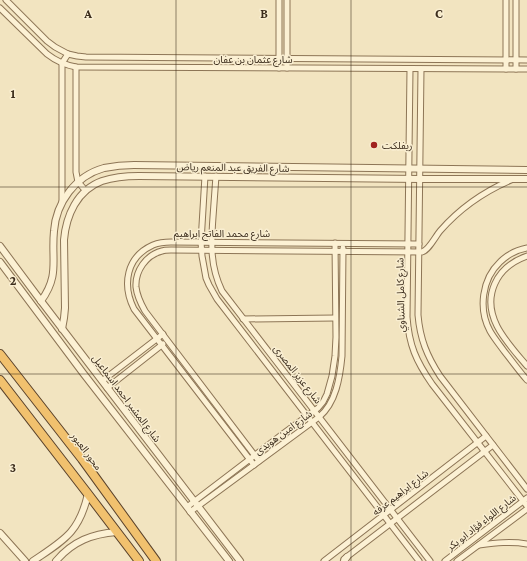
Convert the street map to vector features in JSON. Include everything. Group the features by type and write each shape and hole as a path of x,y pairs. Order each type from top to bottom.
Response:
{"highway":[{"name":"محور العبور","path":"0,354 82,460 156,561"},
{"path":"0,380 138,561"}],"street":[{"path":"0,8 6,0"},
{"name":"شارع عثمان بن عفان","path":"6,0 47,41 61,51 77,56 527,60"},
{"path":"279,0 279,68"},
{"path":"287,0 287,68"},
{"path":"506,0 506,69"},
{"path":"516,0 516,69"},
{"name":"شارع عثمان بن عفان","path":"0,8 54,60 76,67 527,69"},
{"path":"62,202 62,63 68,54"},
{"path":"76,67 76,172 78,182 86,191"},
{"name":"شارع كامل الشناوي","path":"410,69 407,317 411,346 416,359 424,372 484,451 525,500 527,507"},
{"name":"شارع كامل الشناوي","path":"421,69 418,315 422,341 433,366 440,376 527,489"},
{"name":"شارع الفريق عبد المنعم رياض","path":"41,301 51,286 53,277 54,231 56,218 62,202 68,192 78,182 103,168 118,166 527,170"},
{"name":"شارع الفريق عبد المنعم رياض","path":"62,329 65,308 64,240 67,221 71,210 86,191 101,181 125,176 527,179"},
{"name":"شارع عزيز المصرى","path":"205,176 202,242 203,266 206,278 215,296 419,561"},
{"name":"شارع عزيز المصرى","path":"216,176 212,250 215,272 218,282 225,295 430,561"},
{"path":"419,252 425,251 448,223 472,201 485,192 514,178"},
{"path":"56,218 62,222 67,221"},
{"name":"شارع محمد الفاتح ابراهيم","path":"254,465 138,314 132,303 127,287 131,266 139,255 153,245 171,242 419,244"},
{"name":"شارع امين هويدى","path":"196,504 249,459 315,411 323,402 332,376 335,356 335,243"},
{"name":"شارع امين هويدى","path":"188,509 260,461 319,417 327,409 337,387 342,365 344,243"},
{"name":"شارع المشير احمد اسماعيل","path":"0,246 240,561"},
{"path":"527,248 508,256 493,269 485,288 483,306 484,315 490,331 527,380"},
{"name":"شارع محمد الفاتح ابراهيم","path":"260,461 145,311 138,296 136,287 140,268 153,255 162,251 171,250 419,252"},
{"path":"527,256 510,265 502,272 493,290 492,309 497,327 527,366"},
{"name":"شارع المشير احمد اسماعيل","path":"0,262 87,379 229,561"},
{"path":"243,319 335,318"},
{"path":"102,381 163,334"},
{"path":"107,388 168,340"},
{"path":"128,361 133,368"},
{"path":"232,438 238,433"},
{"path":"284,433 289,439"},
{"name":"شارع ابراهيم عرفه","path":"324,561 486,436"},
{"name":"شارع ابراهيم عرفه","path":"344,560 493,445"},
{"path":"33,561 58,544 72,531 82,514 88,494"},
{"name":"شارع اللواء فؤاد ابو بكر","path":"445,561 525,500"},
{"name":"شارع اللواء فؤاد ابو بكر","path":"458,561 527,507"},
{"path":"56,561 70,547 81,540 105,533 117,532"},
{"path":"0,533 25,561"},
{"path":"478,545 508,542 527,544"}],"place":[{"name":"ريفلكت","path":"374,145"}]}
